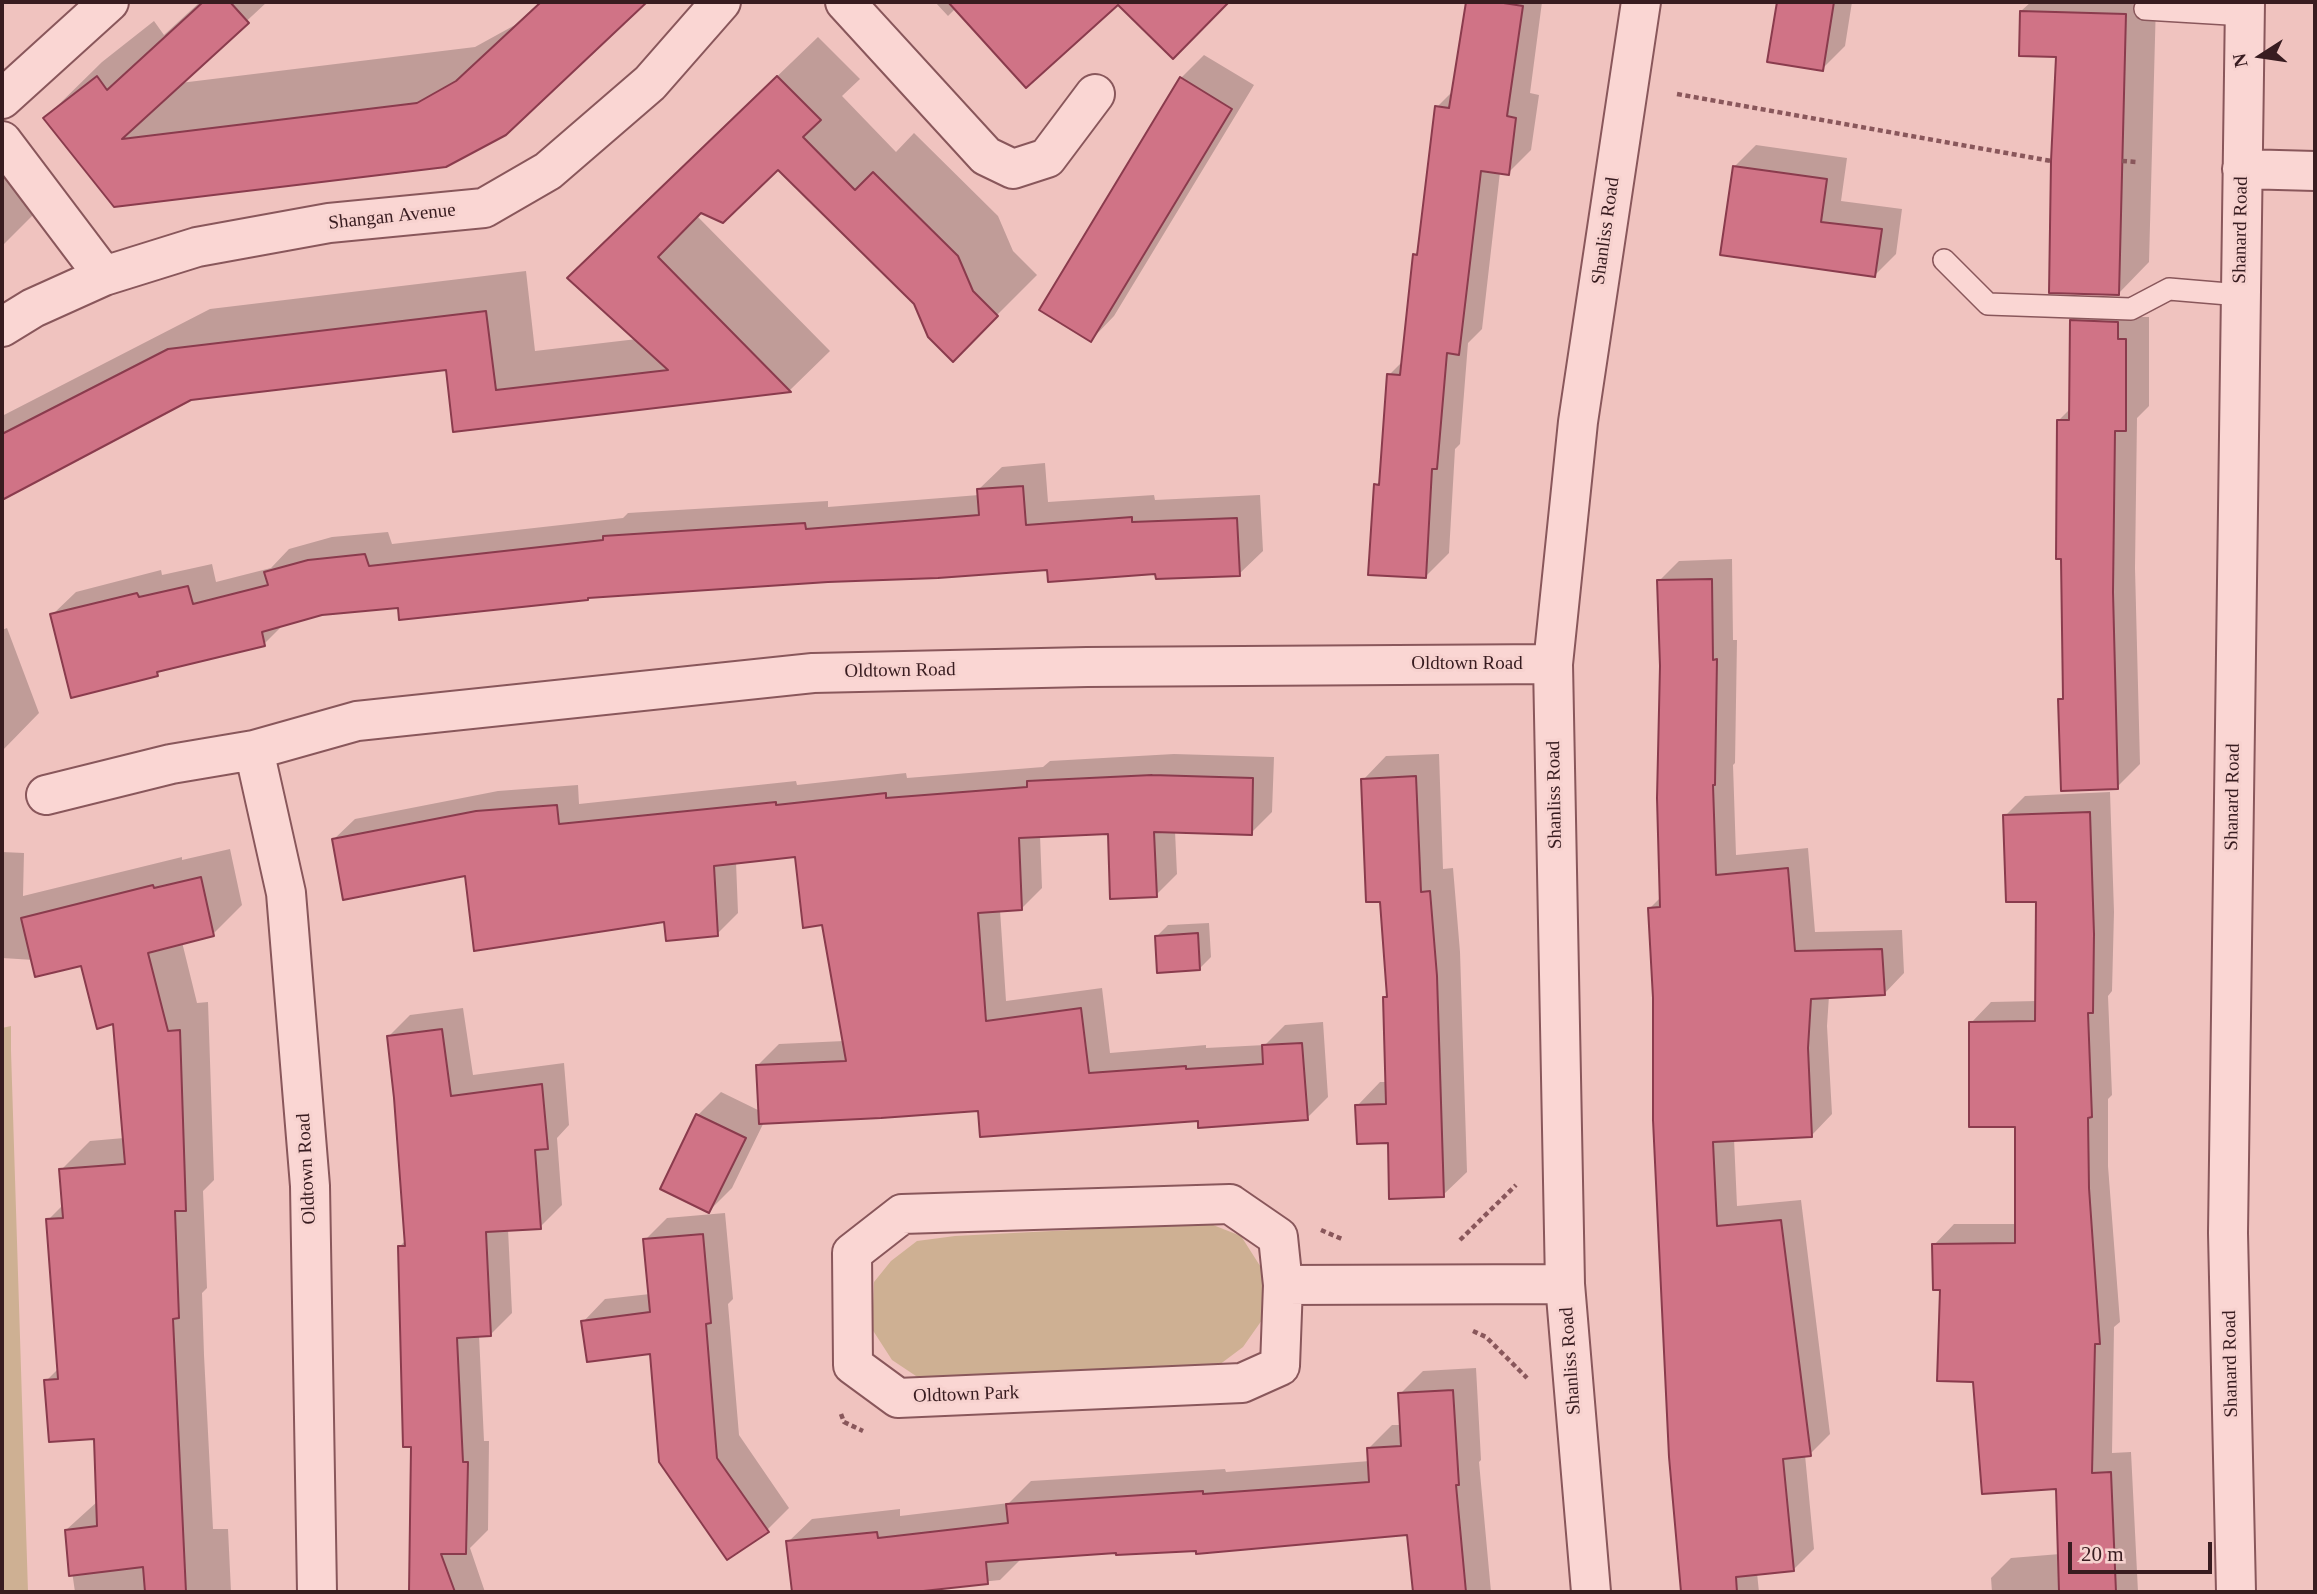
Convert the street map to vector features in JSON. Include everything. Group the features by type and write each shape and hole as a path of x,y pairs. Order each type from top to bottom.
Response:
{"street":[{"path":"2,99 108,2"},
{"name":"Shangan Avenue","path":"2,327 33,308 104,276 197,247 329,223 484,208 548,171 650,83 721,2"},
{"path":"845,2 986,156 1013,169 1047,158 1095,94"},
{"name":"Shanliss Road","path":"1591,1592 1565,1284 1553,664 1578,422 1641,2"},
{"name":"Shanard Road","path":"2236,1592 2228,1233 2245,8"},
{"path":"2,141 104,276"},
{"path":"2242,169 2315,172"},
{"name":"Oldtown Road","path":"46,796 171,764 254,750 357,721 813,673 1101,667 1553,664"},
{"name":"Oldtown Road","path":"254,750 286,893 310,1186 317,1592"},
{"name":"Oldtown Park","path":"1230,1204 1278,1237 1283,1285 1280,1366 1242,1383 898,1398 853,1365 852,1253 902,1214 1230,1204"},
{"path":"1283,1285 1565,1284"}],"lane":[{"path":"2145,9 2245,8"},
{"path":"1944,260 1988,304 2131,309 2169,289 2240,295"}],"path":[{"path":"1677,94 2051,161"},
{"path":"2122,161 2136,162"}],"shaded area":[{"path":"11,1026 28,1592 2,1592 2,1028"},
{"path":"1208,1223 1241,1236 1262,1269 1262,1320 1243,1347 1219,1365 922,1380 892,1360 872,1329 874,1282 891,1261 917,1241 955,1236"}],"building":[{"path":"203,2 230,2 249,23 122,139 417,103 456,81 541,2 647,2 506,135 446,167 114,207 43,118 97,76 107,90"},
{"path":"948,2 1229,2 1173,59 1118,5 1026,88"},
{"path":"1466,2 1497,2 1523,6 1507,116 1516,118 1509,175 1481,171 1459,355 1447,353 1437,469 1432,469 1426,578 1368,575 1374,484 1379,485 1387,374 1400,375 1413,254 1417,255 1435,106 1449,108"},
{"path":"1777,2 1834,2 1823,71 1767,62"},
{"path":"2020,11 2126,14 2119,295 2049,293 2056,57 2019,56"},
{"path":"777,76 821,120 803,137 855,190 873,172 958,256 973,291 998,316 953,362 928,337 914,304 778,170 723,223 701,213 658,257 791,392 453,432 446,370 191,400 2,500 2,434 168,349 486,311 496,390 668,370 567,278"},
{"path":"1180,77 1232,109 1091,342 1039,310"},
{"path":"1733,166 1827,179 1821,222 1882,229 1875,277 1720,255"},
{"path":"2070,320 2118,322 2118,339 2126,339 2126,431 2115,431 2113,592 2118,789 2061,791 2058,699 2063,699 2061,559 2056,559 2057,420 2069,420"},
{"path":"1023,486 1026,525 1132,517 1132,522 1237,518 1240,576 1156,579 1155,574 1048,582 1047,570 588,598 399,620 398,608 322,615 262,632 265,646 157,672 158,676 71,698 50,614 137,593 139,597 188,586 193,604 268,585 264,572 308,560 365,554 369,566 603,540 603,536 805,523 806,529 979,515 977,489"},
{"path":"1712,579 1713,660 1717,659 1713,785 1716,875 1788,868 1795,951 1882,949 1885,995 1811,999 1808,1048 1812,1137 1713,1142 1717,1226 1781,1220 1811,1456 1783,1459 1794,1571 1736,1577 1737,1592 1681,1592 1669,1457 1653,1120 1653,998 1648,908 1660,907 1657,798 1660,666 1657,580"},
{"path":"1152,775 1253,778 1252,835 1154,832 1157,897 1110,899 1108,834 1019,838 1022,910 978,913 986,1021 1081,1008 1089,1073 1263,1064 1262,1045 1302,1043 1308,1120 1198,1128 1198,1121 980,1137 978,1111 759,1124 756,1065 846,1061 822,925 803,928 795,857 714,866 718,936 666,941 664,922 474,951 465,876 343,900 332,839 476,811 557,805 559,824 886,793 886,798 1027,787 1027,781"},
{"path":"1416,776 1421,892 1430,891 1437,976 1444,1197 1389,1199 1388,1143 1357,1144 1355,1105 1386,1104 1383,997 1387,997 1380,902 1366,902 1361,779"},
{"path":"2090,812 2094,934 2093,1013 2088,1013 2092,1117 2088,1118 2089,1188 2100,1344 2095,1344 2092,1473 2111,1472 2116,1592 2059,1592 2056,1489 1982,1494 1973,1382 1937,1381 1940,1290 1933,1290 1932,1244 2015,1243 2015,1127 1969,1127 1969,1022 2035,1021 2036,902 2006,902 2003,815"},
{"path":"201,877 214,936 148,953 168,1031 180,1030 186,1211 175,1211 179,1318 173,1319 186,1592 145,1592 143,1567 69,1576 65,1530 97,1526 94,1439 49,1442 44,1380 58,1379 46,1219 63,1218 59,1169 125,1164 113,1024 97,1029 81,966 35,977 21,918 153,885 154,888"},
{"path":"1198,933 1200,970 1157,973 1155,936"},
{"path":"442,1029 451,1096 542,1084 548,1149 535,1150 541,1229 486,1232 491,1336 457,1338 463,1462 468,1462 466,1554 441,1554 455,1592 409,1592 411,1447 403,1447 398,1246 405,1246 387,1036"},
{"path":"696,1114 746,1138 709,1213 660,1189"},
{"path":"703,1234 711,1323 706,1324 717,1458 769,1532 727,1560 659,1462 650,1354 587,1362 581,1321 650,1312 643,1239"},
{"path":"1453,1390 1459,1485 1456,1485 1466,1592 1413,1592 1407,1535 1196,1554 1196,1551 1116,1553 986,1562 988,1584 914,1592 792,1592 786,1541 877,1532 878,1538 1008,1523 1006,1504 1369,1482 1367,1448 1401,1446 1398,1393"}]}
